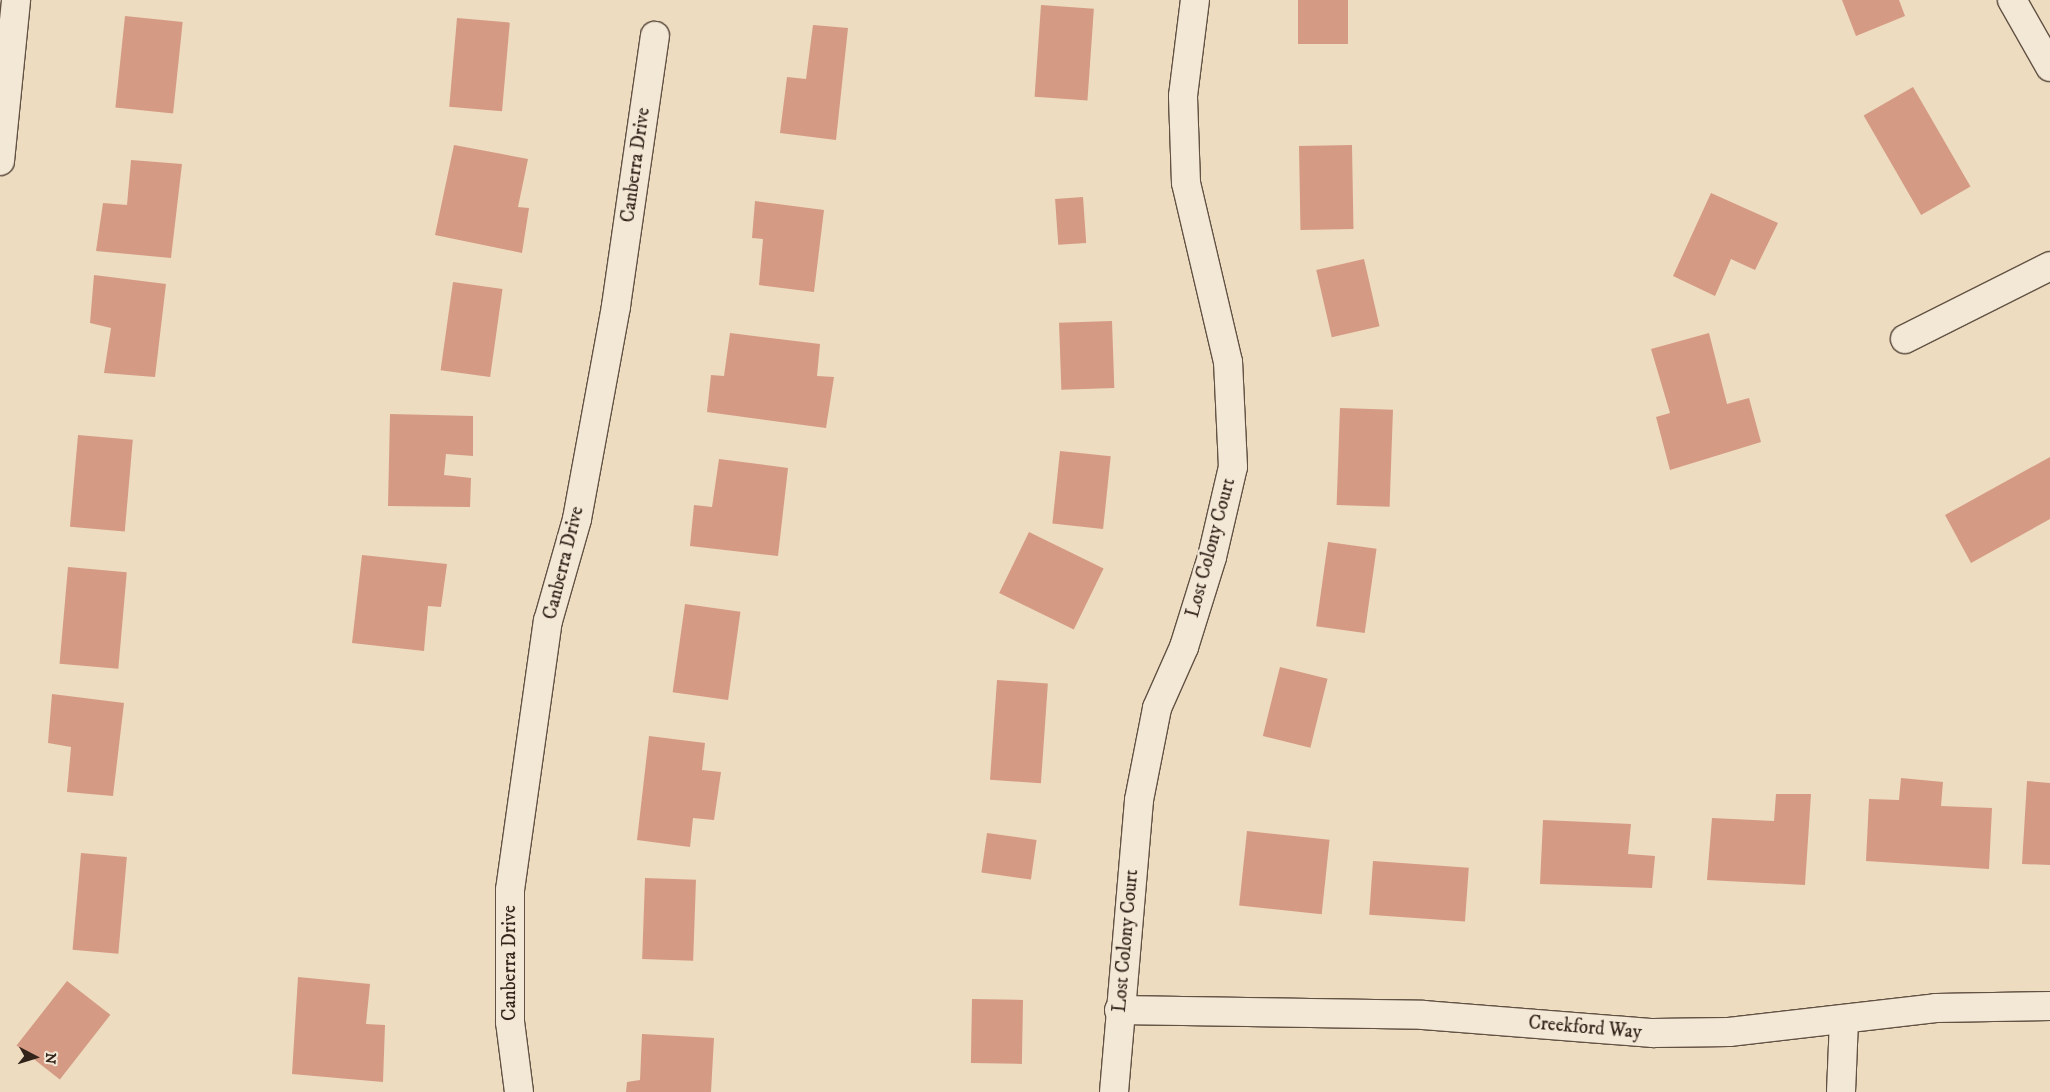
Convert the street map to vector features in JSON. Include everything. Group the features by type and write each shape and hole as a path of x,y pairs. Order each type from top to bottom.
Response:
{"street":[{"path":"0,161 4,76 16,0"},
{"name":"Lost Colony Court","path":"1114,1092 1118,1010 1139,800 1157,708 1184,647 1212,557 1233,467 1228,362 1186,183 1183,96 1195,0"},
{"path":"2012,0 2050,67"},
{"name":"Canberra Drive","path":"519,1092 510,1022 510,890 548,621 577,519 616,306 655,36"},
{"path":"1905,340 2050,266"},
{"name":"Creekford Way","path":"1118,1010 1423,1014 1654,1033 1729,1032 1936,1008 2050,1006"},
{"path":"1841,1092 1844,1019"}],"building":[{"path":"1298,0 1348,0 1348,44 1298,44"},
{"path":"1842,0 1899,0 1905,16 1856,36"},
{"path":"1041,5 1094,9 1087,100 1035,97"},
{"path":"125,16 183,22 173,114 115,107"},
{"path":"457,18 510,23 502,111 449,107"},
{"path":"813,25 848,28 836,140 780,133 787,77 806,79"},
{"path":"1913,87 1970,187 1921,215 1864,116"},
{"path":"454,145 528,159 518,207 529,208 522,253 435,235"},
{"path":"1352,145 1353,229 1300,230 1299,146"},
{"path":"131,160 182,164 171,258 96,251 103,203 127,205"},
{"path":"1711,193 1778,223 1755,270 1731,259 1715,296 1673,276"},
{"path":"1083,197 1086,243 1058,245 1055,199"},
{"path":"755,201 824,210 814,292 759,285 763,239 752,238"},
{"path":"1364,259 1380,326 1332,337 1316,270"},
{"path":"94,275 166,284 155,377 104,373 111,328 90,323"},
{"path":"453,282 503,289 490,377 441,370"},
{"path":"1112,321 1114,388 1061,390 1059,323"},
{"path":"730,333 820,344 817,376 834,377 826,428 707,412 711,375 724,376"},
{"path":"1709,333 1727,404 1749,398 1761,442 1670,470 1656,417 1670,413 1651,349"},
{"path":"1340,408 1393,410 1390,507 1337,505"},
{"path":"390,414 473,416 473,456 446,454 444,475 471,478 470,507 388,506"},
{"path":"78,435 133,440 125,531 70,527"},
{"path":"1060,451 1111,456 1103,529 1052,524"},
{"path":"2050,457 2050,519 1971,563 1945,515"},
{"path":"719,459 788,468 778,556 690,546 694,505 712,507"},
{"path":"1029,532 1104,568 1074,630 999,593"},
{"path":"1328,542 1377,549 1365,633 1316,626"},
{"path":"362,555 447,564 441,607 428,606 424,651 352,643"},
{"path":"68,567 127,572 118,669 60,664"},
{"path":"685,604 740,612 728,700 673,692"},
{"path":"1280,667 1328,679 1310,748 1263,736"},
{"path":"997,680 1048,684 1041,783 990,780"},
{"path":"52,694 124,703 113,796 67,792 71,747 48,743"},
{"path":"649,736 705,743 702,770 721,772 714,820 693,818 690,847 637,840"},
{"path":"1901,778 1943,782 1941,806 1992,808 1989,869 1866,861 1869,799 1899,800"},
{"path":"2027,781 2050,783 2050,865 2022,864"},
{"path":"1776,794 1811,794 1805,885 1707,880 1712,818 1774,821"},
{"path":"1543,820 1631,824 1628,854 1655,856 1652,888 1540,884"},
{"path":"1247,831 1330,840 1322,914 1239,906"},
{"path":"987,833 1037,840 1031,880 981,873"},
{"path":"81,853 127,857 118,954 73,950"},
{"path":"1373,861 1469,868 1465,922 1369,915"},
{"path":"645,878 696,880 693,961 642,959"},
{"path":"298,977 370,984 366,1024 385,1025 383,1082 292,1074"},
{"path":"67,981 110,1015 60,1079 17,1046"},
{"path":"972,999 1023,1000 1022,1064 971,1063"},
{"path":"642,1034 714,1038 711,1092 626,1092 627,1082 640,1080"}]}
